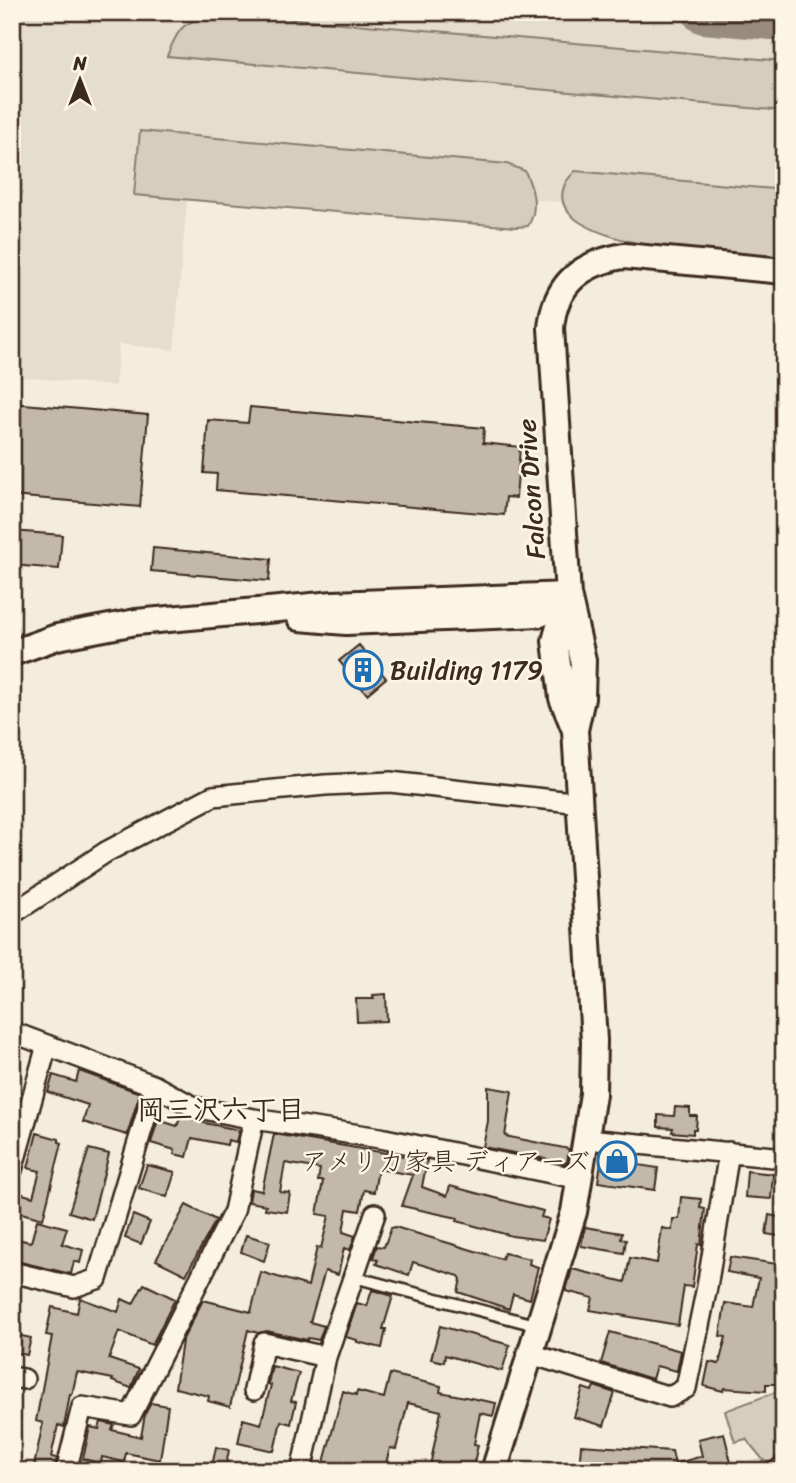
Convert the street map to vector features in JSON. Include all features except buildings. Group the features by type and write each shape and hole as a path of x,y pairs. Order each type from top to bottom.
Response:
{"street":[{"name":"Falcon Drive","path":"568,595 551,328 552,312 559,294 572,278 586,268 604,260 624,256 784,271"},
{"name":"Falcon Drive","path":"12,653 57,637 136,622 332,604 568,595"},
{"name":"Falcon Drive","path":"244,612 346,622 524,615 540,614 568,595"},
{"path":"568,595 555,640 562,698 575,730"},
{"path":"494,1471 573,1212 593,1094 594,1041 575,730 582,698 583,660 568,595"},
{"path":"524,615 555,640"},
{"path":"12,914 106,852 212,796 325,785 390,782 581,803"},
{"path":"12,1032 156,1086 194,1107 380,1138 580,1179"},
{"path":"12,1170 47,1045"},
{"path":"12,1272 74,1287 97,1279 156,1086"},
{"path":"66,1471 82,1408 131,1415 234,1211 254,1119"},
{"path":"587,1139 784,1158"},
{"path":"531,1353 670,1397 686,1388 707,1287 729,1153"},
{"path":"301,1471 326,1357 375,1214"},
{"path":"254,1390 264,1343 326,1357"},
{"path":"777,1471 784,1465"}],"lane":[{"path":"354,1277 539,1326"}],"shaded area":[{"path":"12,12 784,12 784,224 190,166 174,350 119,344 115,386 12,376"},
{"path":"215,12 784,61 784,111 167,56 184,26"},
{"path":"140,131 507,164 525,171 532,192 533,212 528,226 516,227 134,195"},
{"path":"575,171 784,190 784,261 691,252 650,246 612,236 582,223 564,206 565,184"},
{"path":"784,1389 784,1455 769,1467 746,1439 735,1442 725,1411"}],"taxiway":[{"path":"704,12 784,19"}],"place":[{"name":"Building 1179","path":"363,670"},
{"name":"アメリカ家具 ディアーズ","path":"617,1161"}],"district":[{"name":"岡三沢六丁目","path":"221,1109"}]}
